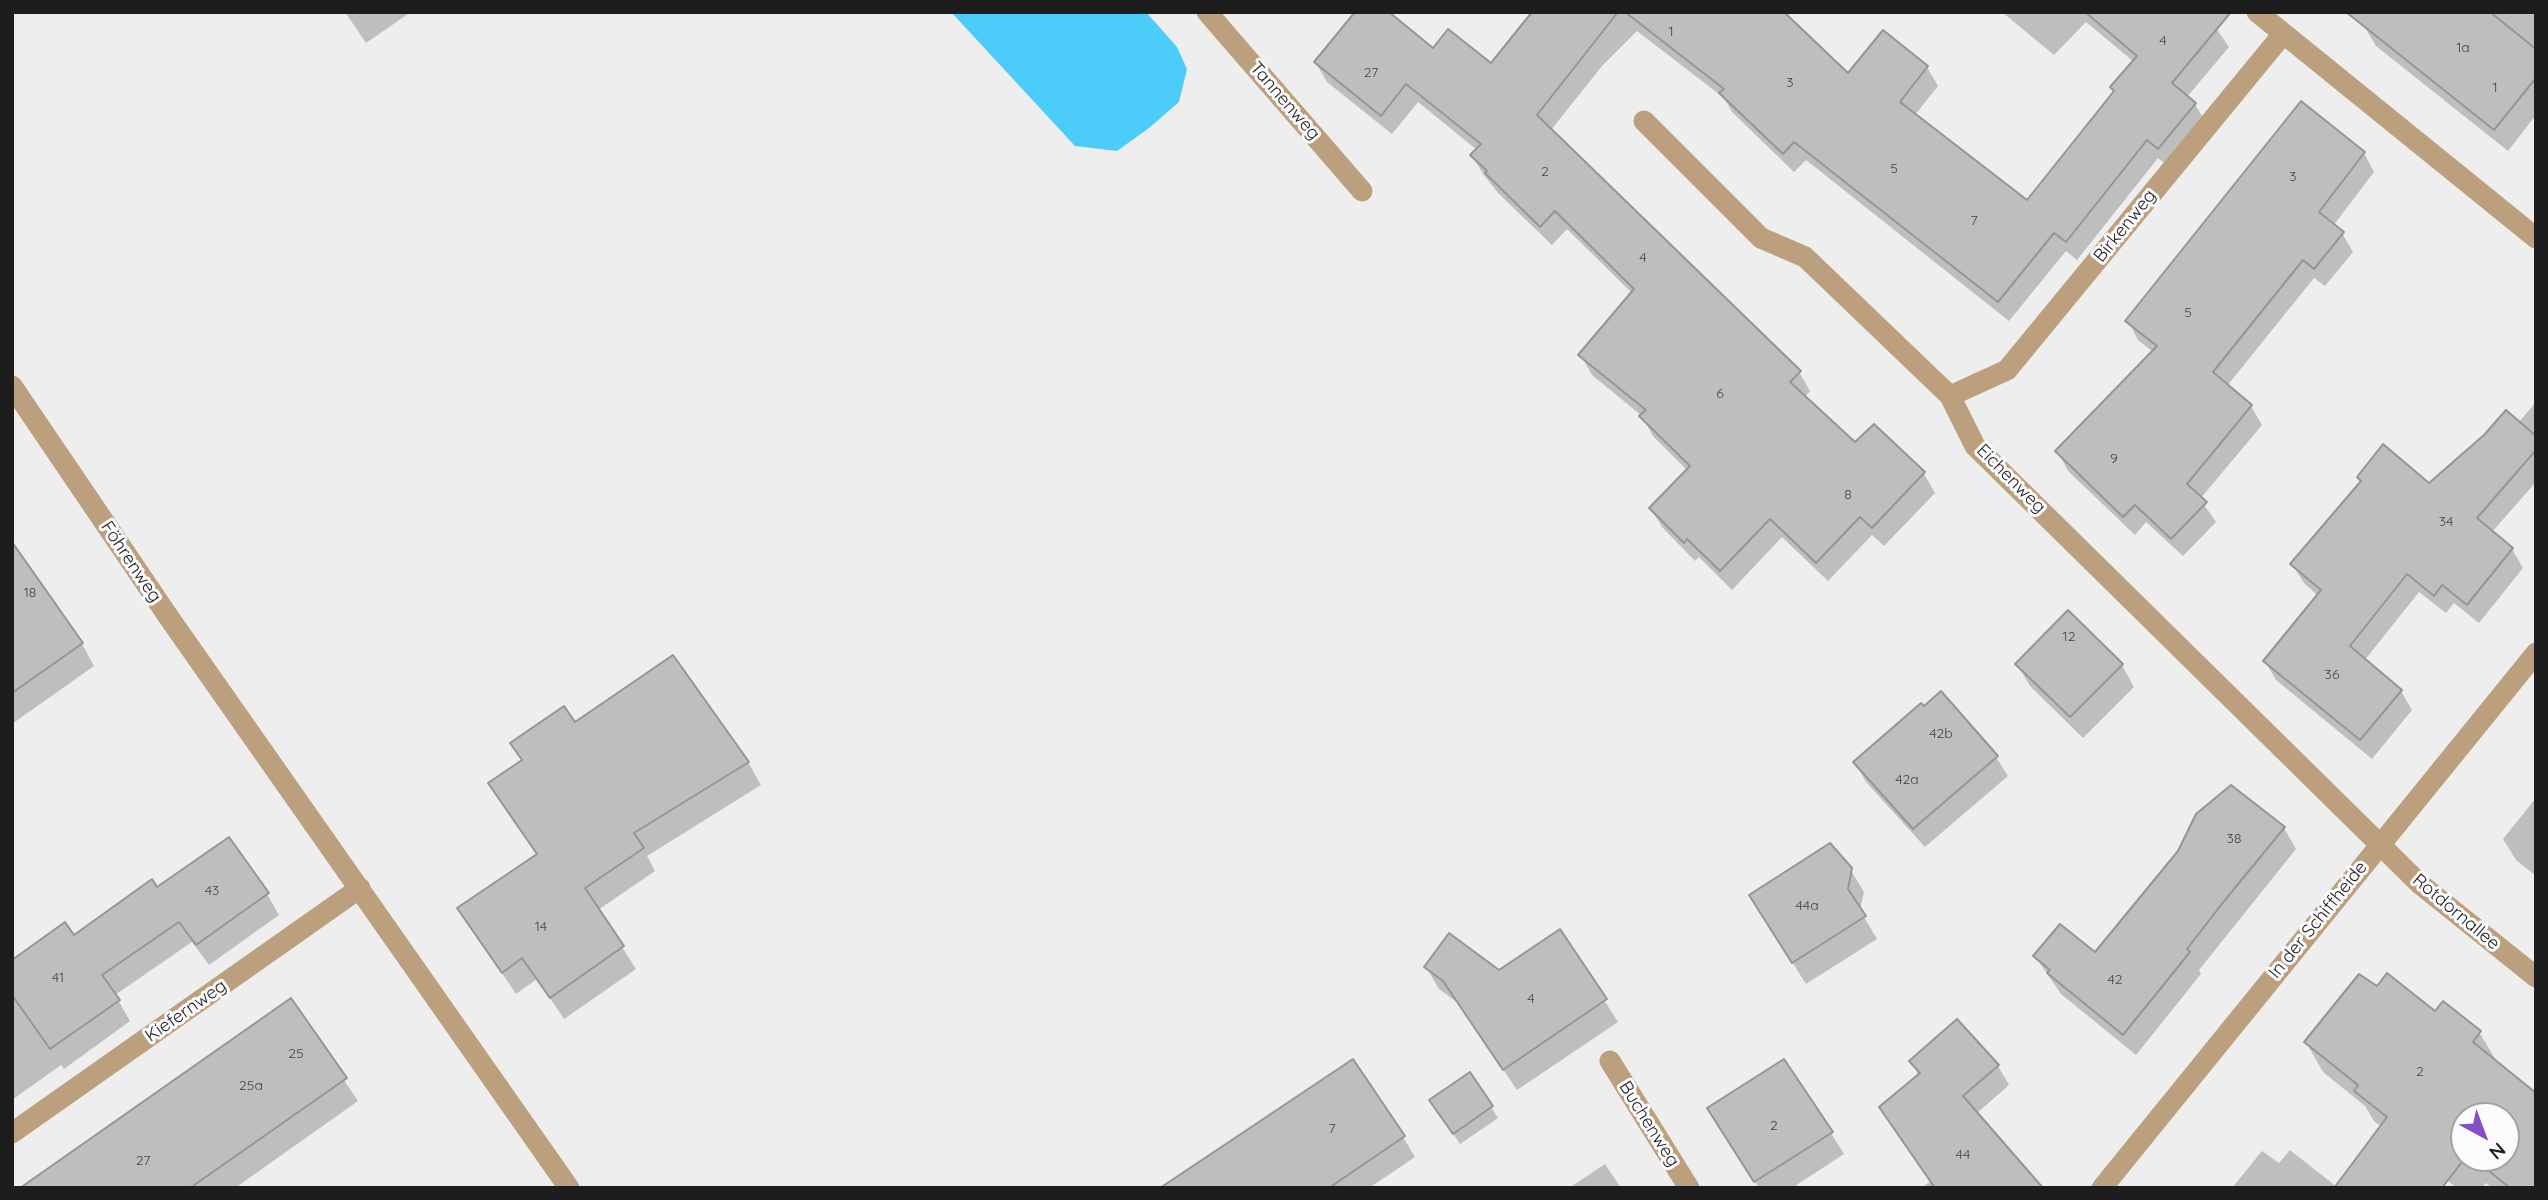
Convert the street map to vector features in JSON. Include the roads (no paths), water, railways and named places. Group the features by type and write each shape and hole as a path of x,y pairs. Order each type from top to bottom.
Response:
{"street":[{"name":"Tannenweg","path":"1207,12 1362,191"},
{"path":"2257,12 2536,238"},
{"name":"Birkenweg","path":"1950,397 2007,370 2283,34"},
{"name":"Eichenweg","path":"1644,121 1760,238 1805,257 1950,397 1975,446 2380,843"},
{"name":"Föhrenweg","path":"12,386 251,736 360,888"},
{"name":"In der Schiffheide","path":"2102,1188 2536,653"},
{"name":"Rotdornallee","path":"2380,843 2420,884 2536,977"},
{"path":"360,888 569,1188"},
{"name":"Kiefernweg","path":"12,1133 360,888"},
{"name":"Buchenweg","path":"1610,1061 1689,1188"}],"water":[{"path":"951,12 1146,12 1177,47 1187,69 1179,102 1117,151 1075,146"}]}
